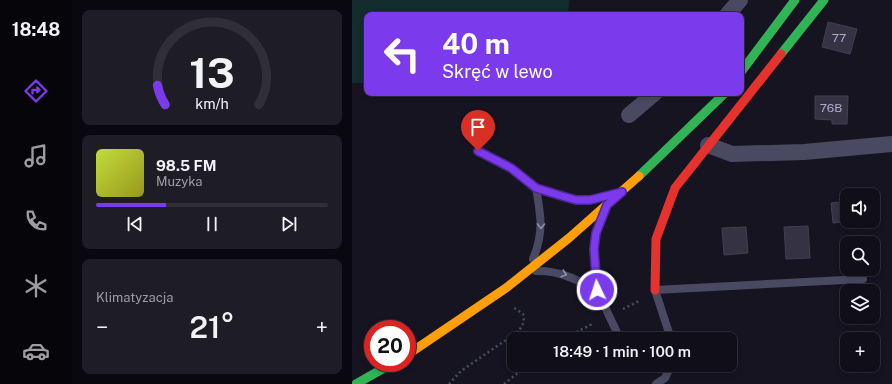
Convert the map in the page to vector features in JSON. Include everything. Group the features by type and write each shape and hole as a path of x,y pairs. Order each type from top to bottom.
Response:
{"main road":[{"path":"744,68 795,0"},
{"path":"655,290 656,239 675,188 824,0"},
{"path":"416,349 528,271 622,192 722,96"},
{"path":"358,383 377,372"}],"street":[{"path":"730,12 740,0"},
{"path":"629,115 652,96"},
{"path":"708,145 732,154 804,152 892,144"}],"lane":[{"path":"478,151 511,168 536,188 576,200 590,200 622,192"},
{"path":"536,188 542,227 539,244 528,271 551,270 568,275 597,290"},
{"path":"607,205 596,233 594,249 597,290 617,332"},
{"path":"669,332 655,290 864,279"},
{"path":"656,384 665,378 668,372"}],"path":[{"path":"449,384 461,371 519,331 524,322 524,314 513,306 506,309"},
{"path":"577,332 594,323"},
{"path":"504,384 519,372"}],"green space":[{"path":"352,0 569,0 568,12 364,12 364,83 352,83"}],"building":[{"path":"828,22 857,29 850,54 822,47"},
{"path":"815,96 848,96 847,124 832,124 832,120 815,119"},
{"path":"840,202 840,222 833,223 831,203"},
{"path":"808,226 810,258 786,259 784,227"},
{"path":"746,227 748,253 724,255 722,228"}],"traffic: fast":[{"path":"744,68 795,0"},
{"path":"781,54 824,0"},
{"path":"639,176 722,96"},
{"path":"356,384 377,372"}],"traffic: slow":[{"path":"416,349 506,288 569,238 639,176"}],"traffic: jam":[{"path":"655,290 656,239 675,188 781,54"}],"route":[{"path":"478,151 524,176 536,188 576,200 590,200 622,192 607,205 596,233 594,249 597,290"}]}
